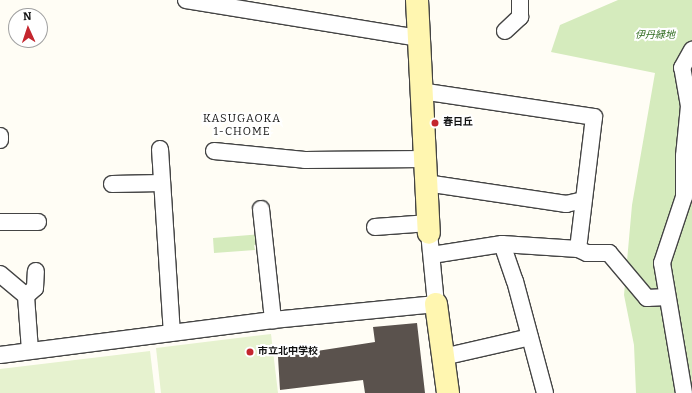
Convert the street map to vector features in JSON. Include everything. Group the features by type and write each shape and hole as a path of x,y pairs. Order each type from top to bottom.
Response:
{"street":[{"path":"186,0 418,38"},
{"path":"416,0 429,228 436,304 448,393"},
{"path":"505,31 520,17 520,0"},
{"path":"684,393 662,263 684,197 684,156 689,106 682,68 692,50"},
{"path":"421,91 594,117 578,249"},
{"path":"160,149 172,333"},
{"path":"214,151 304,160 425,159"},
{"path":"112,184 162,183"},
{"path":"426,183 566,204 584,200"},
{"path":"261,209 273,320"},
{"path":"0,222 38,222"},
{"path":"375,227 429,228"},
{"path":"432,255 502,244 578,249 587,253 609,253 647,298 667,298"},
{"path":"502,244 515,281 545,393"},
{"path":"26,296 35,288 36,271"},
{"path":"0,274 26,296 30,351"},
{"path":"0,355 273,320 436,304"},
{"path":"443,357 530,337"}],"green space":[{"name":"伊丹緑地","path":"618,0 692,0 692,393 636,393 634,345 624,295 632,205 655,73 551,52 560,25"},
{"path":"261,234 261,244 254,245 255,250 214,253 213,238"},
{"path":"271,334 278,393 161,393 156,348"},
{"path":"150,351 155,393 0,393 0,369"}],"building":[{"path":"417,323 425,393 365,393 363,380 280,390 278,357 375,342 373,327"}],"place":[{"name":"春日丘","path":"435,123"},
{"name":"市立北中学校","path":"250,352"}],"district":[{"name":"KASUGAOKA 1-CHOME","path":"242,126"}]}
